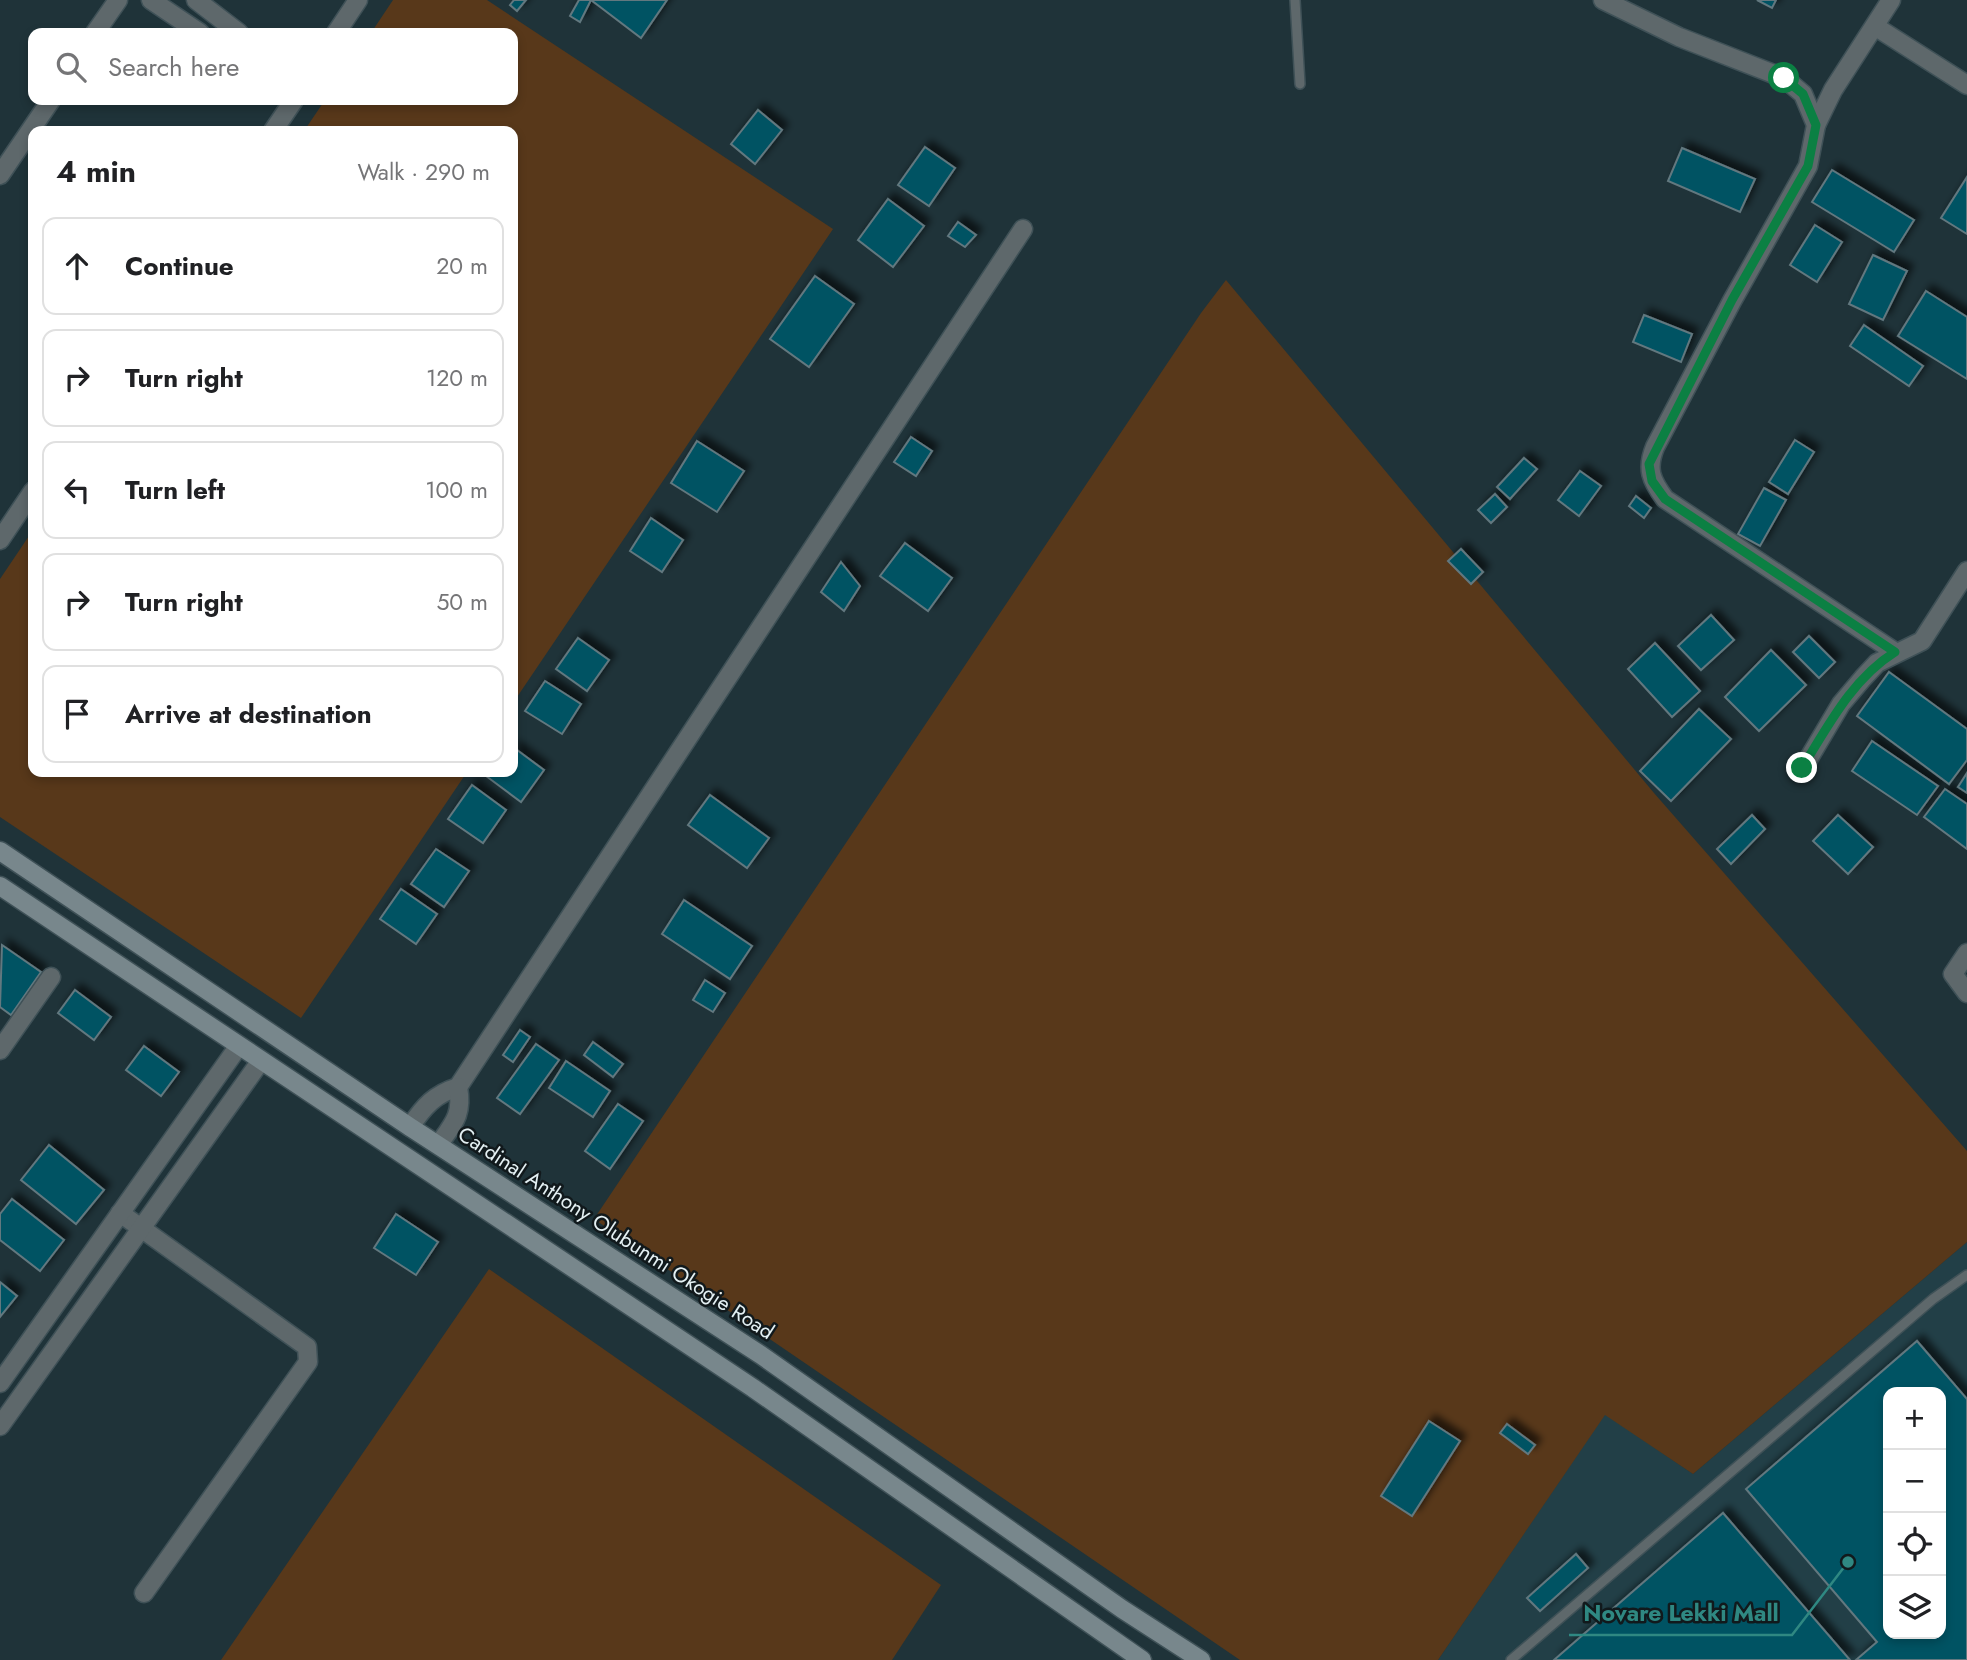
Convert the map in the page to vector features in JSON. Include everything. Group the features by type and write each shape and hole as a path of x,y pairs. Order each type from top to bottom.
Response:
{"street":[{"path":"98,28 118,0"},
{"path":"151,0 193,28"},
{"path":"196,0 232,28"},
{"path":"340,28 358,0"},
{"path":"1603,0 1679,37 1784,78 1803,94 1816,125"},
{"path":"1891,0 1833,90 1816,125 1808,166 1732,300 1649,464 1652,481 1665,499 1895,652"},
{"path":"1876,27 1967,85"},
{"path":"1803,94 1833,90"},
{"path":"33,126 48,105"},
{"path":"276,126 291,105"},
{"path":"0,175 28,134"},
{"path":"410,1126 425,1105 441,1092 458,1087 1023,229"},
{"path":"0,540 28,498"},
{"path":"1802,768 1842,704 1877,663 1922,641 1967,570"},
{"name":"Cardinal Anthony Olubunmi Okogie Road","path":"0,851 410,1126 761,1355 1122,1609 1201,1660"},
{"path":"0,886 260,1062 753,1388 1142,1660"},
{"path":"1967,953 1953,974 1967,993"},
{"path":"0,1050 51,977"},
{"path":"0,1383 238,1047"},
{"path":"0,1426 260,1062"},
{"path":"439,1144 455,1122 461,1105 458,1087"},
{"path":"120,1213 307,1347 308,1354 308,1362 144,1593"}],"lane":[{"path":"1295,0 1300,84"},
{"path":"1511,1660 1933,1298 1967,1275"}],"shaded area":[{"path":"393,0 487,0 833,229 518,696 518,126 307,126 322,105 518,105 518,28 374,28"},
{"path":"1226,280 1654,793 1967,1151 1967,1242 1693,1474 1605,1415 1438,1660 1240,1660 594,1219 1201,313"},
{"path":"28,537 28,777 464,777 301,1018 0,817 0,579"},
{"path":"1967,1242 1967,1660 1438,1660 1605,1414 1693,1474"},
{"path":"489,1269 941,1585 892,1660 221,1660"}],"building":[{"path":"514,0 526,0 517,11 510,5"},
{"path":"579,0 591,0 580,22 570,16"},
{"path":"591,0 667,0 641,38"},
{"path":"1757,0 1776,0 1772,8"},
{"path":"758,110 782,130 755,164 731,144"},
{"path":"925,147 955,168 929,206 898,185"},
{"path":"1682,148 1755,179 1740,212 1668,181"},
{"path":"1832,170 1914,220 1894,252 1812,202"},
{"path":"1967,177 1967,234 1941,218"},
{"path":"888,199 924,226 893,267 858,240"},
{"path":"958,222 976,235 965,247 948,236"},
{"path":"1815,225 1842,242 1817,282 1790,265"},
{"path":"1873,255 1907,271 1883,320 1849,304"},
{"path":"815,276 854,304 809,367 770,339"},
{"path":"1926,291 1967,317 1967,379 1898,336"},
{"path":"1644,315 1692,334 1681,362 1633,342"},
{"path":"1864,325 1923,366 1909,386 1850,346"},
{"path":"911,437 932,451 916,476 894,462"},
{"path":"1795,440 1814,452 1788,494 1769,482"},
{"path":"697,441 744,471 717,512 671,483"},
{"path":"1524,458 1537,469 1510,499 1497,487"},
{"path":"1580,471 1601,486 1579,516 1558,500"},
{"path":"1764,488 1786,500 1760,546 1738,534"},
{"path":"1495,494 1507,507 1491,523 1478,510"},
{"path":"1636,496 1651,508 1644,518 1629,506"},
{"path":"651,518 683,540 662,572 630,551"},
{"path":"905,543 952,578 928,611 880,576"},
{"path":"1461,549 1483,572 1471,584 1448,561"},
{"path":"841,562 860,586 844,611 821,592"},
{"path":"1711,615 1734,640 1701,670 1678,646"},
{"path":"1809,636 1835,662 1819,678 1793,652"},
{"path":"578,638 609,660 587,691 556,669"},
{"path":"1655,643 1700,691 1672,717 1628,669"},
{"path":"1771,650 1806,685 1759,731 1725,697"},
{"path":"1889,672 1967,729 1967,760 1949,784 1857,716"},
{"path":"545,681 581,704 562,734 525,711"},
{"path":"1699,709 1731,739 1671,801 1640,771"},
{"path":"1872,741 1938,786 1917,815 1852,771"},
{"path":"518,751 544,770 521,802 487,777 518,777"},
{"path":"1967,773 1967,793 1958,787"},
{"path":"472,785 506,810 483,843 448,819"},
{"path":"1945,789 1967,804 1967,849 1924,817"},
{"path":"710,795 769,838 747,868 688,825"},
{"path":"1752,815 1765,829 1731,864 1717,849"},
{"path":"1838,815 1873,847 1848,874 1813,841"},
{"path":"436,849 469,871 444,907 411,884"},
{"path":"401,889 437,914 416,944 380,919"},
{"path":"684,900 752,946 730,979 662,934"},
{"path":"2,945 41,972 11,1015 0,1007"},
{"path":"705,980 725,993 713,1012 693,1000"},
{"path":"75,990 111,1017 94,1040 58,1013"},
{"path":"520,1030 530,1037 513,1062 503,1055"},
{"path":"593,1042 623,1064 613,1077 584,1055"},
{"path":"536,1044 559,1060 520,1114 497,1098"},
{"path":"144,1046 179,1072 161,1096 126,1070"},
{"path":"566,1061 610,1091 593,1117 549,1088"},
{"path":"618,1104 643,1121 610,1169 585,1151"},
{"path":"49,1145 104,1190 76,1224 21,1180"},
{"path":"12,1199 64,1240 40,1271 0,1240 0,1214"},
{"path":"396,1214 438,1242 416,1275 374,1248"},
{"path":"0,1282 17,1296 0,1317"},
{"path":"1917,1341 1967,1399 1967,1660 1856,1660 1877,1642 1746,1489"},
{"path":"1429,1421 1460,1441 1412,1516 1381,1496"},
{"path":"1507,1424 1535,1445 1528,1454 1500,1433"},
{"path":"1723,1513 1850,1660 1554,1660"},
{"path":"1576,1554 1588,1568 1540,1611 1527,1598"}],"place":[{"name":"Novare Lekki Mall","path":"1848,1562"}],"route":[{"path":"1784,78 1803,94 1816,125 1808,166 1732,300 1655,446 1649,464 1652,481 1665,499 1895,652 1877,663 1842,704 1802,768"}]}
